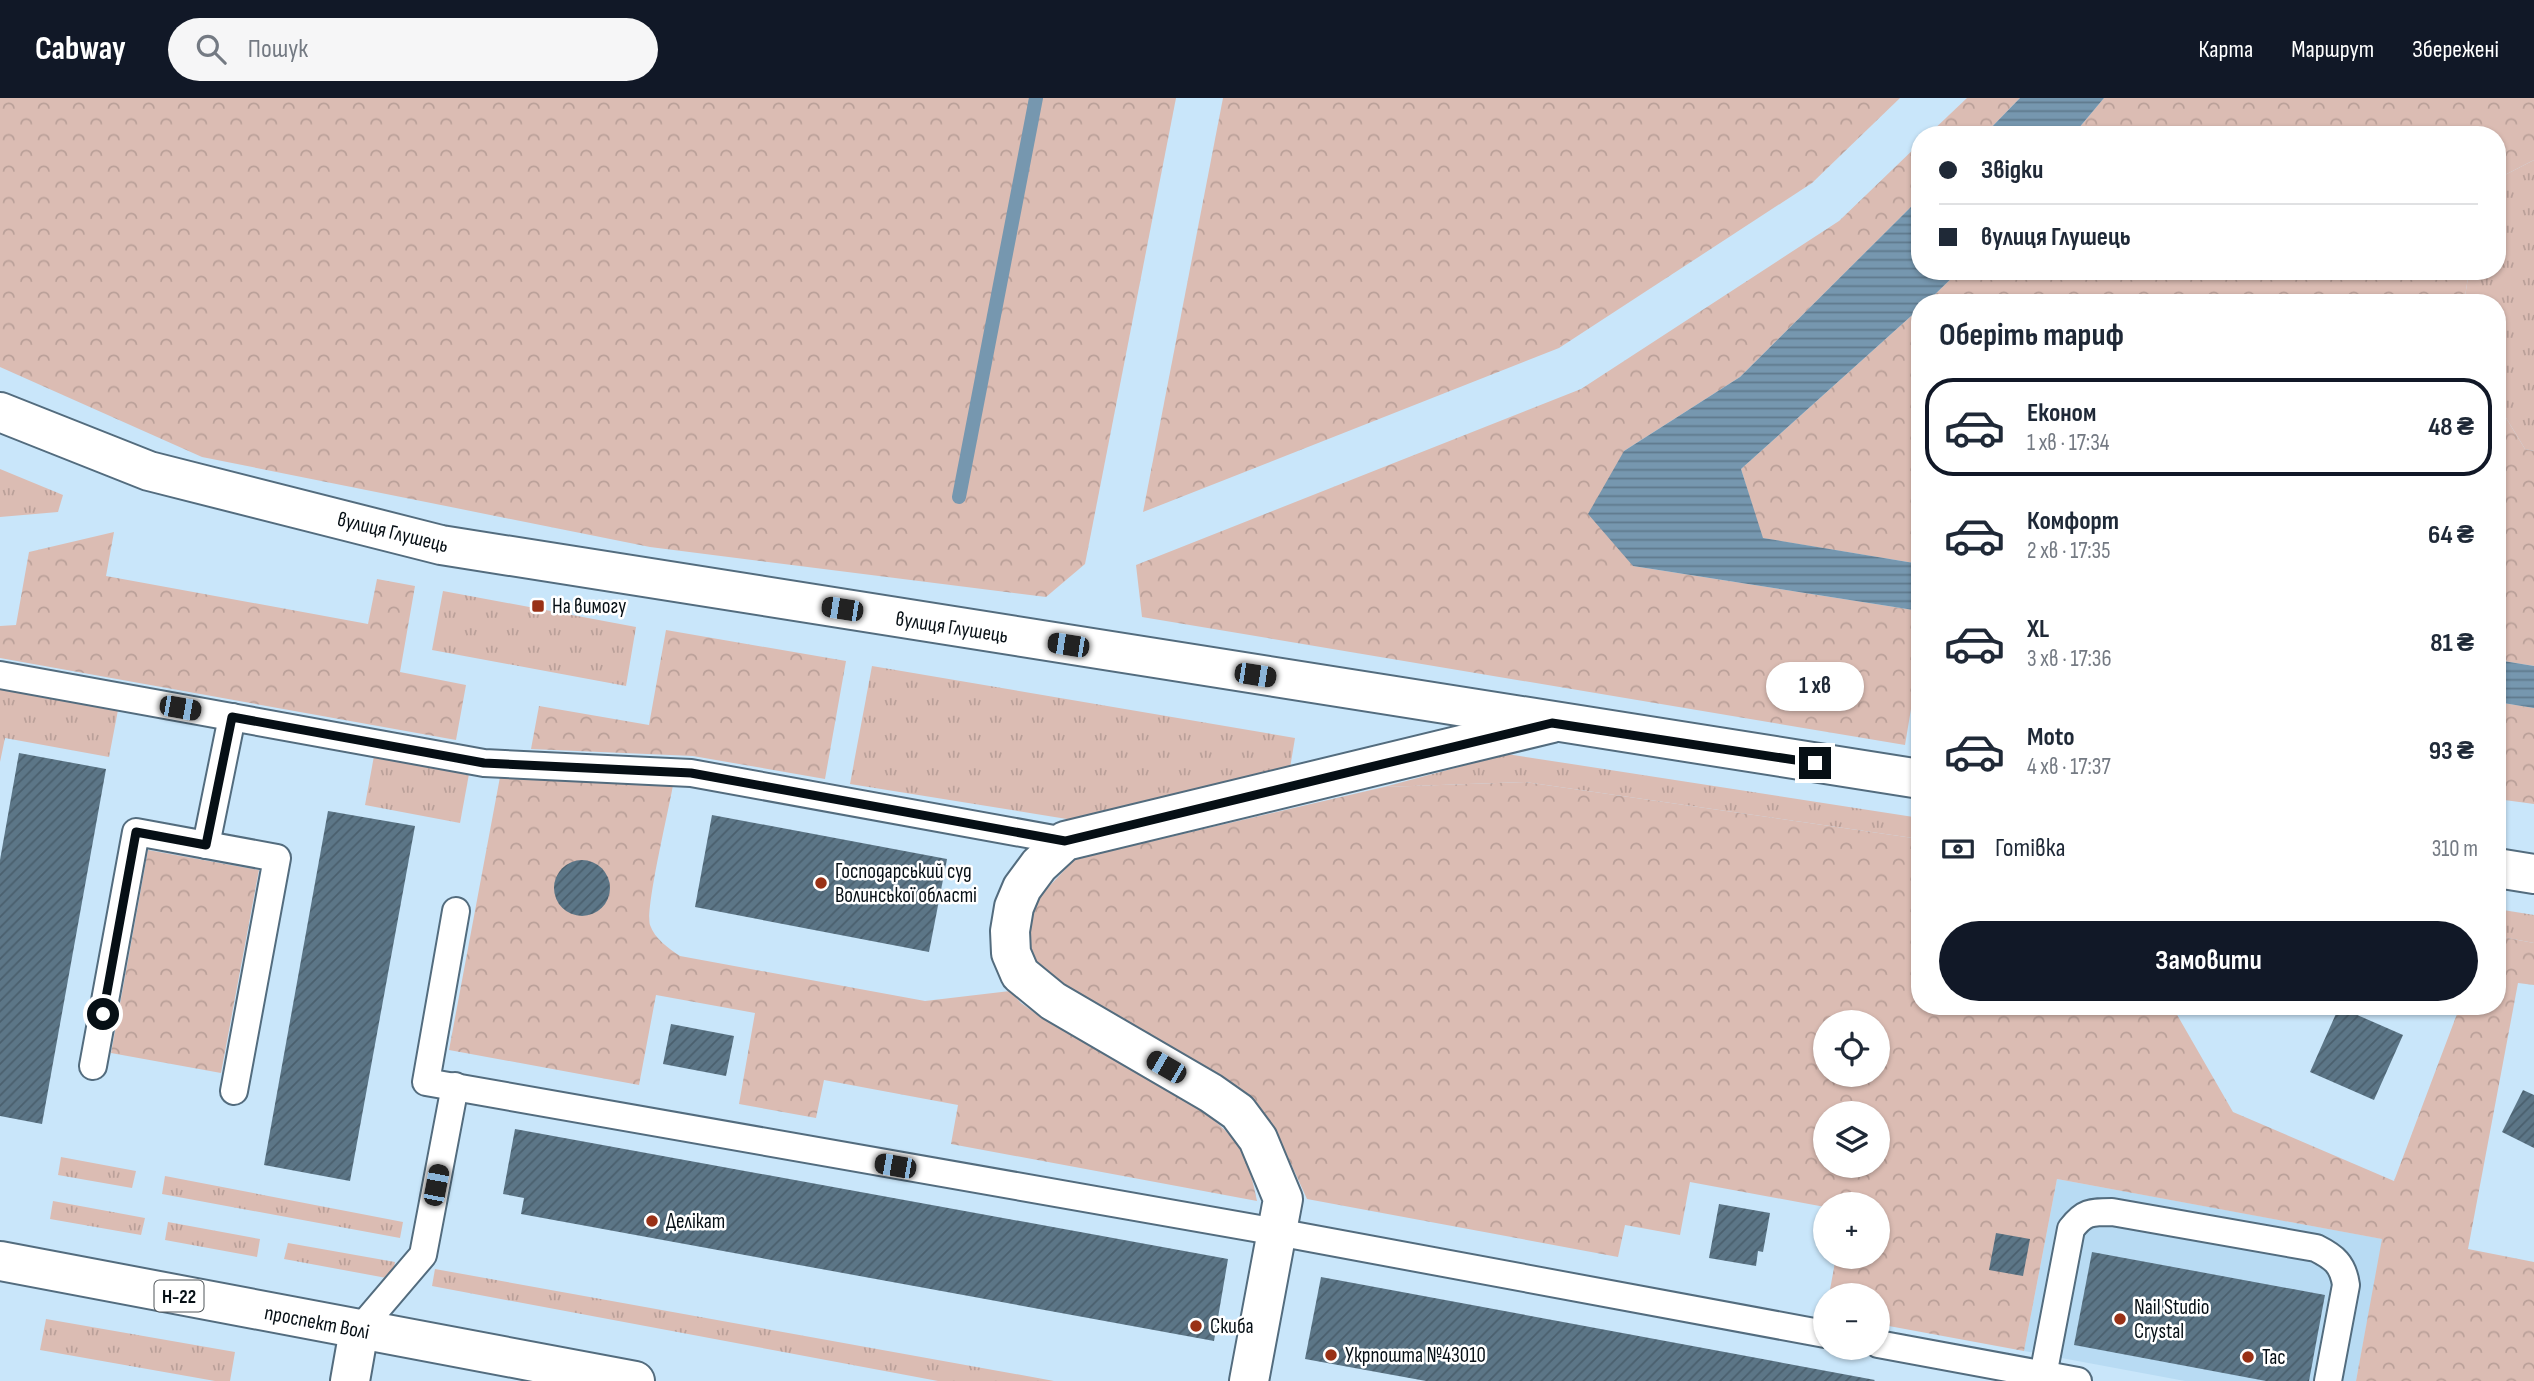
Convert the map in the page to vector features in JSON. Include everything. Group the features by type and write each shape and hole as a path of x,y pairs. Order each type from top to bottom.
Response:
{"street":[{"name":"вулиця Глушець","path":"0,412 149,471 441,545 1552,723 1911,778"},
{"path":"1249,1381 1283,1199 1258,1139 1238,1112 1211,1093 1052,1001 1020,974 1011,953 1010,931 1014,907 1022,888 1039,865 1065,841 1552,723"},
{"path":"2506,869 2534,874"},
{"name":"проспект Волі","path":"0,1261 635,1381"},
{"path":"350,1381 359,1330"}],"lane":[{"path":"0,675 484,763 691,773 1065,841"},
{"path":"206,845 232,717"},
{"path":"93,1066 136,832 277,858 234,1091"},
{"path":"456,911 426,1082 1276,1232 1813,1332"},
{"path":"359,1330 423,1255 455,1086"},
{"path":"2043,1378 2071,1229 2081,1216 2093,1212 2112,1212 2316,1248 2333,1257 2344,1270 2346,1285 2328,1381"},
{"path":"1890,1346 2043,1378 2078,1381"}],"shaded area":[{"path":"2020,98 2104,98 2081,126 1993,126"},
{"path":"1911,207 1911,280 1950,280 1935,294 1911,294 1911,316 1741,469 1763,538 1911,563 1911,610 1633,566 1588,514 1624,451 1740,377"},
{"path":"2506,661 2534,666 2534,708 2506,703"},
{"path":"2057,1179 2383,1239 2356,1381 2185,1381 2024,1351"}],"green space":[{"path":"0,98 1176,98 1085,564 1046,597 650,547 202,457 0,367"},
{"path":"1223,98 1900,98 1812,183 1559,348 1143,512"},
{"path":"1967,98 2020,98 1993,126 1937,126"},
{"path":"2104,98 2534,98 2534,160 2506,174 2506,126 2081,126"},
{"path":"1911,152 1911,207 1740,377 1624,451 1633,566 1911,610 1911,709 1905,745 1142,617 1136,565 1581,389 1839,221"},
{"path":"2534,160 2534,451 2525,449 2506,418 2506,294 2465,294 2468,280 2506,280 2506,174"},
{"path":"1950,280 2468,280 2465,294 1935,294"},
{"path":"1911,316 1911,563 1762,538 1741,469"},
{"path":"2506,418 2525,449 2534,451 2534,666 2506,661"},
{"path":"0,469 63,495 58,512 0,517"},
{"path":"114,532 106,576 368,624 377,579 415,586 400,672 466,685 456,740 0,658 0,626 16,625 29,552"},
{"path":"443,591 636,627 626,686 432,650"},
{"path":"666,630 846,661 825,779 693,756 531,749 539,706 649,725"},
{"path":"872,666 1295,738 1290,768 1073,820 850,784"},
{"path":"0,689 118,710 109,757 5,738 0,762"},
{"path":"2506,703 2534,708 2534,804 2506,800"},
{"path":"1507,754 1911,817 1911,838 1525,782 1384,787"},
{"path":"374,756 469,774 460,823 365,805"},
{"path":"500,777 673,785 649,915 655,935 671,950 680,956 925,1001 1010,991 1042,1018 1200,1110 1224,1129 1240,1148 1250,1171 1257,1201 951,1144 958,1105 824,1080 816,1118 739,1104 755,1013 656,995 639,1085 449,1050"},
{"path":"1525,782 1911,838 1911,1015 2177,1015 2233,1112 2394,1181 2457,1015 2506,1015 2506,938 2534,943 2534,985 2518,983 2468,1249 2534,1262 2534,1381 2356,1381 2382,1239 2057,1179 2024,1351 1890,1326 1890,1283 1831,1283 1834,1269 1890,1269 1890,1192 1813,1192 1813,1205 1690,1182 1680,1235 1625,1225 1618,1257 1307,1199 1275,1129 1252,1098 1221,1076 1064,985 1037,962 1031,948 1030,932 1039,897 1075,859 1384,787"},
{"path":"148,850 259,870 221,1073 111,1053"},
{"path":"2506,910 2534,915 2534,943 2506,938"},
{"path":"61,1157 136,1171 132,1188 58,1175"},
{"path":"165,1176 403,1222 400,1238 162,1194"},
{"path":"53,1201 145,1218 141,1235 50,1219"},
{"path":"168,1222 260,1239 257,1257 165,1240"},
{"path":"288,1243 395,1262 392,1279 284,1259"},
{"path":"435,1269 1054,1381 938,1381 432,1286"},
{"path":"46,1319 235,1352 230,1381 215,1381 40,1350"}],"building":[{"path":"19,753 106,769 42,1124 0,1116 0,860"},
{"path":"328,811 415,826 350,1181 264,1165"},
{"name":"Господарський суд Волинської області","path":"712,815 947,859 929,952 695,907"},
{"path":"582,860 593,862 602,868 608,877 608,899 602,908 593,914 582,916 571,914 562,908 556,899 554,888 556,877 562,868 571,862"},
{"path":"2335,1015 2357,1015 2403,1035 2374,1100 2310,1072"},
{"path":"671,1024 734,1036 726,1076 663,1064"},
{"path":"2523,1090 2534,1095 2534,1148 2502,1132"},
{"path":"515,1129 1228,1259 1214,1341 521,1214 524,1198 503,1194"},
{"path":"1719,1204 1770,1213 1763,1252 1758,1251 1756,1266 1709,1258"},
{"path":"1996,1233 2030,1239 2023,1276 1989,1270"},
{"path":"2092,1252 2325,1295 2309,1381 2266,1381 2074,1345"},
{"path":"1321,1277 1875,1380 1426,1381 1305,1359"}],"waterway":[{"path":"959,497 1036,98"}],"place":[{"name":"На вимогу","path":"538,606"},
{"name":"Господарський суд Волинської області","path":"821,883"},
{"name":"Делікат","path":"652,1221"},
{"name":"Nail Studio Crystal","path":"2120,1319"},
{"name":"Скиба","path":"1196,1326"},
{"name":"Укрпошта №43010","path":"1331,1355"},
{"name":"Тас","path":"2248,1357"}],"route":[{"path":"103,1014 136,832 206,845 232,717 484,763 691,773 1065,841 1552,723 1815,763"}]}
